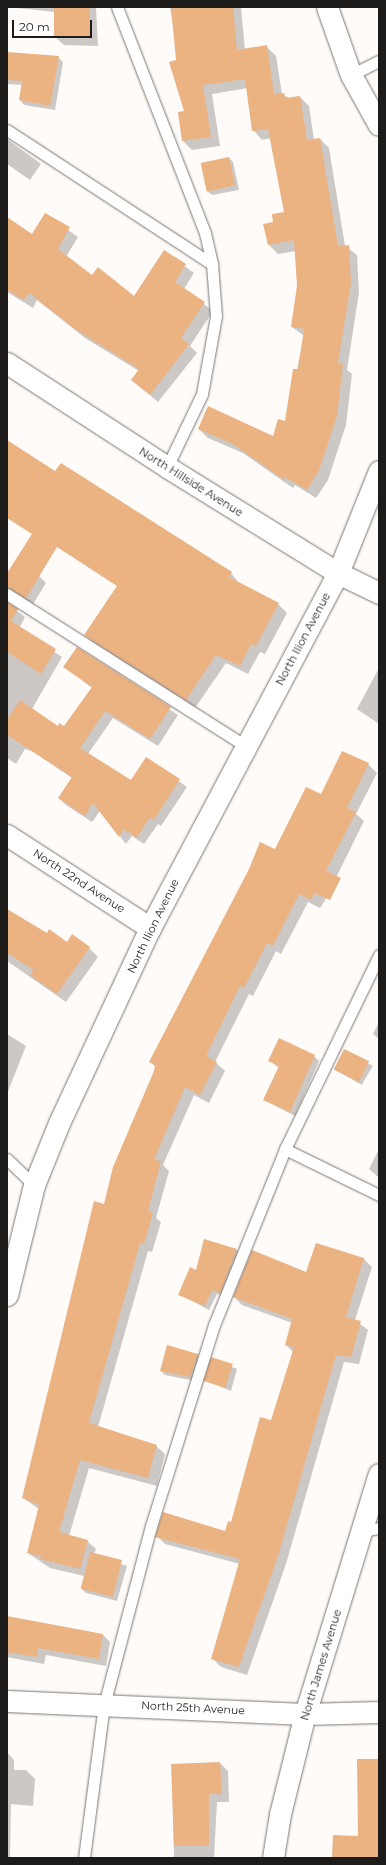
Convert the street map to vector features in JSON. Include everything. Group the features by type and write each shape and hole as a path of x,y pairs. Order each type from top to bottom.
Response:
{"street":[{"path":"327,7 351,75 379,125"},
{"name":"North Hillside Avenue","path":"7,363 167,468 338,573 379,593"},
{"name":"North Ilion Avenue","path":"7,1295 34,1185 150,928 338,573 379,471"},
{"name":"North 22nd Avenue","path":"7,835 150,928"},
{"name":"North James Avenue","path":"273,1858 280,1814 305,1714 370,1529 379,1474"},
{"name":"North 25th Avenue","path":"7,1701 104,1704 305,1714 379,1712"}],"lane":[{"path":"117,7 205,233 212,264 216,316 202,394 167,468"},
{"path":"351,75 379,61"},
{"path":"7,130 212,264"},
{"path":"7,594 246,746"},
{"path":"84,1858 104,1704 151,1526 214,1325 285,1149 379,955"},
{"path":"285,1149 379,1195"},
{"path":"7,1159 34,1185"}],"building":[{"path":"54,7 90,7 90,37 54,37"},
{"path":"171,7 233,7 237,50 267,45 274,94 284,93 285,98 300,96 307,140 320,138 338,246 349,245 351,283 338,363 343,364 337,416 319,470 307,490 285,477 284,480 233,444 198,429 208,406 273,436 278,419 285,421 293,369 298,369 304,329 291,327 297,286 294,240 268,245 263,224 273,222 272,214 284,212 268,129 252,131 245,79 203,85 211,137 182,141 178,112 184,111 169,62 176,60"},
{"path":"7,52 59,56 50,106 19,100 22,81 7,80"},
{"path":"229,157 235,185 207,191 201,163"},
{"path":"45,213 70,227 58,249 92,275 98,267 134,296 164,250 186,264 175,282 205,302 181,338 189,344 150,395 131,380 139,369 75,329 29,293 24,300 7,290 7,217 32,234"},
{"path":"7,440 55,471 61,463 232,572 229,577 279,603 256,646 251,644 240,666 216,655 186,700 84,635 117,586 57,547 26,598 7,587 7,573 32,534 7,518"},
{"path":"7,602 18,609 11,621 56,649 41,674 7,652"},
{"path":"77,647 171,707 150,739 105,711 80,748 131,780 146,757 180,779 154,820 150,817 137,838 124,829 119,837 93,803 85,816 58,798 72,777 7,735 7,720 20,700 58,726 59,723 64,726 92,687 63,667"},
{"path":"342,751 369,763 347,808 356,812 326,871 341,878 330,900 314,893 311,900 299,894 273,946 267,943 244,988 240,986 206,1056 217,1062 200,1095 185,1087 154,1160 161,1161 148,1211 153,1213 144,1244 140,1243 89,1423 157,1445 148,1478 80,1460 59,1532 88,1540 80,1569 40,1559 41,1556 27,1553 39,1505 22,1498 94,1201 104,1204 113,1167 154,1071 155,1065 149,1062 249,869 260,842 275,849 306,787 321,794"},
{"path":"7,909 47,933 49,929 67,942 72,934 90,947 57,994 30,975 34,970 7,953"},
{"path":"279,1038 315,1055 290,1112 263,1100 279,1066 268,1061"},
{"path":"344,1049 369,1061 359,1082 334,1070"},
{"path":"204,1239 237,1249 220,1293 212,1290 205,1306 178,1295 190,1267 196,1270"},
{"path":"316,1243 364,1258 346,1317 361,1321 351,1357 336,1355 278,1556 239,1667 211,1659 240,1559 155,1537 163,1512 225,1531 228,1521 231,1522 260,1417 271,1420 294,1347 285,1345 292,1319 233,1297 252,1250 306,1272"},
{"path":"167,1345 198,1354 190,1377 160,1371"},
{"path":"211,1357 233,1364 225,1388 203,1381"},
{"path":"90,1552 122,1560 113,1597 81,1589"},
{"path":"7,1616 103,1634 99,1659 38,1648 37,1657 7,1652"},
{"path":"357,1759 379,1759 379,1858 332,1858 333,1835 358,1836"},
{"path":"220,1762 222,1794 209,1794 209,1846 174,1846 171,1764"}]}
